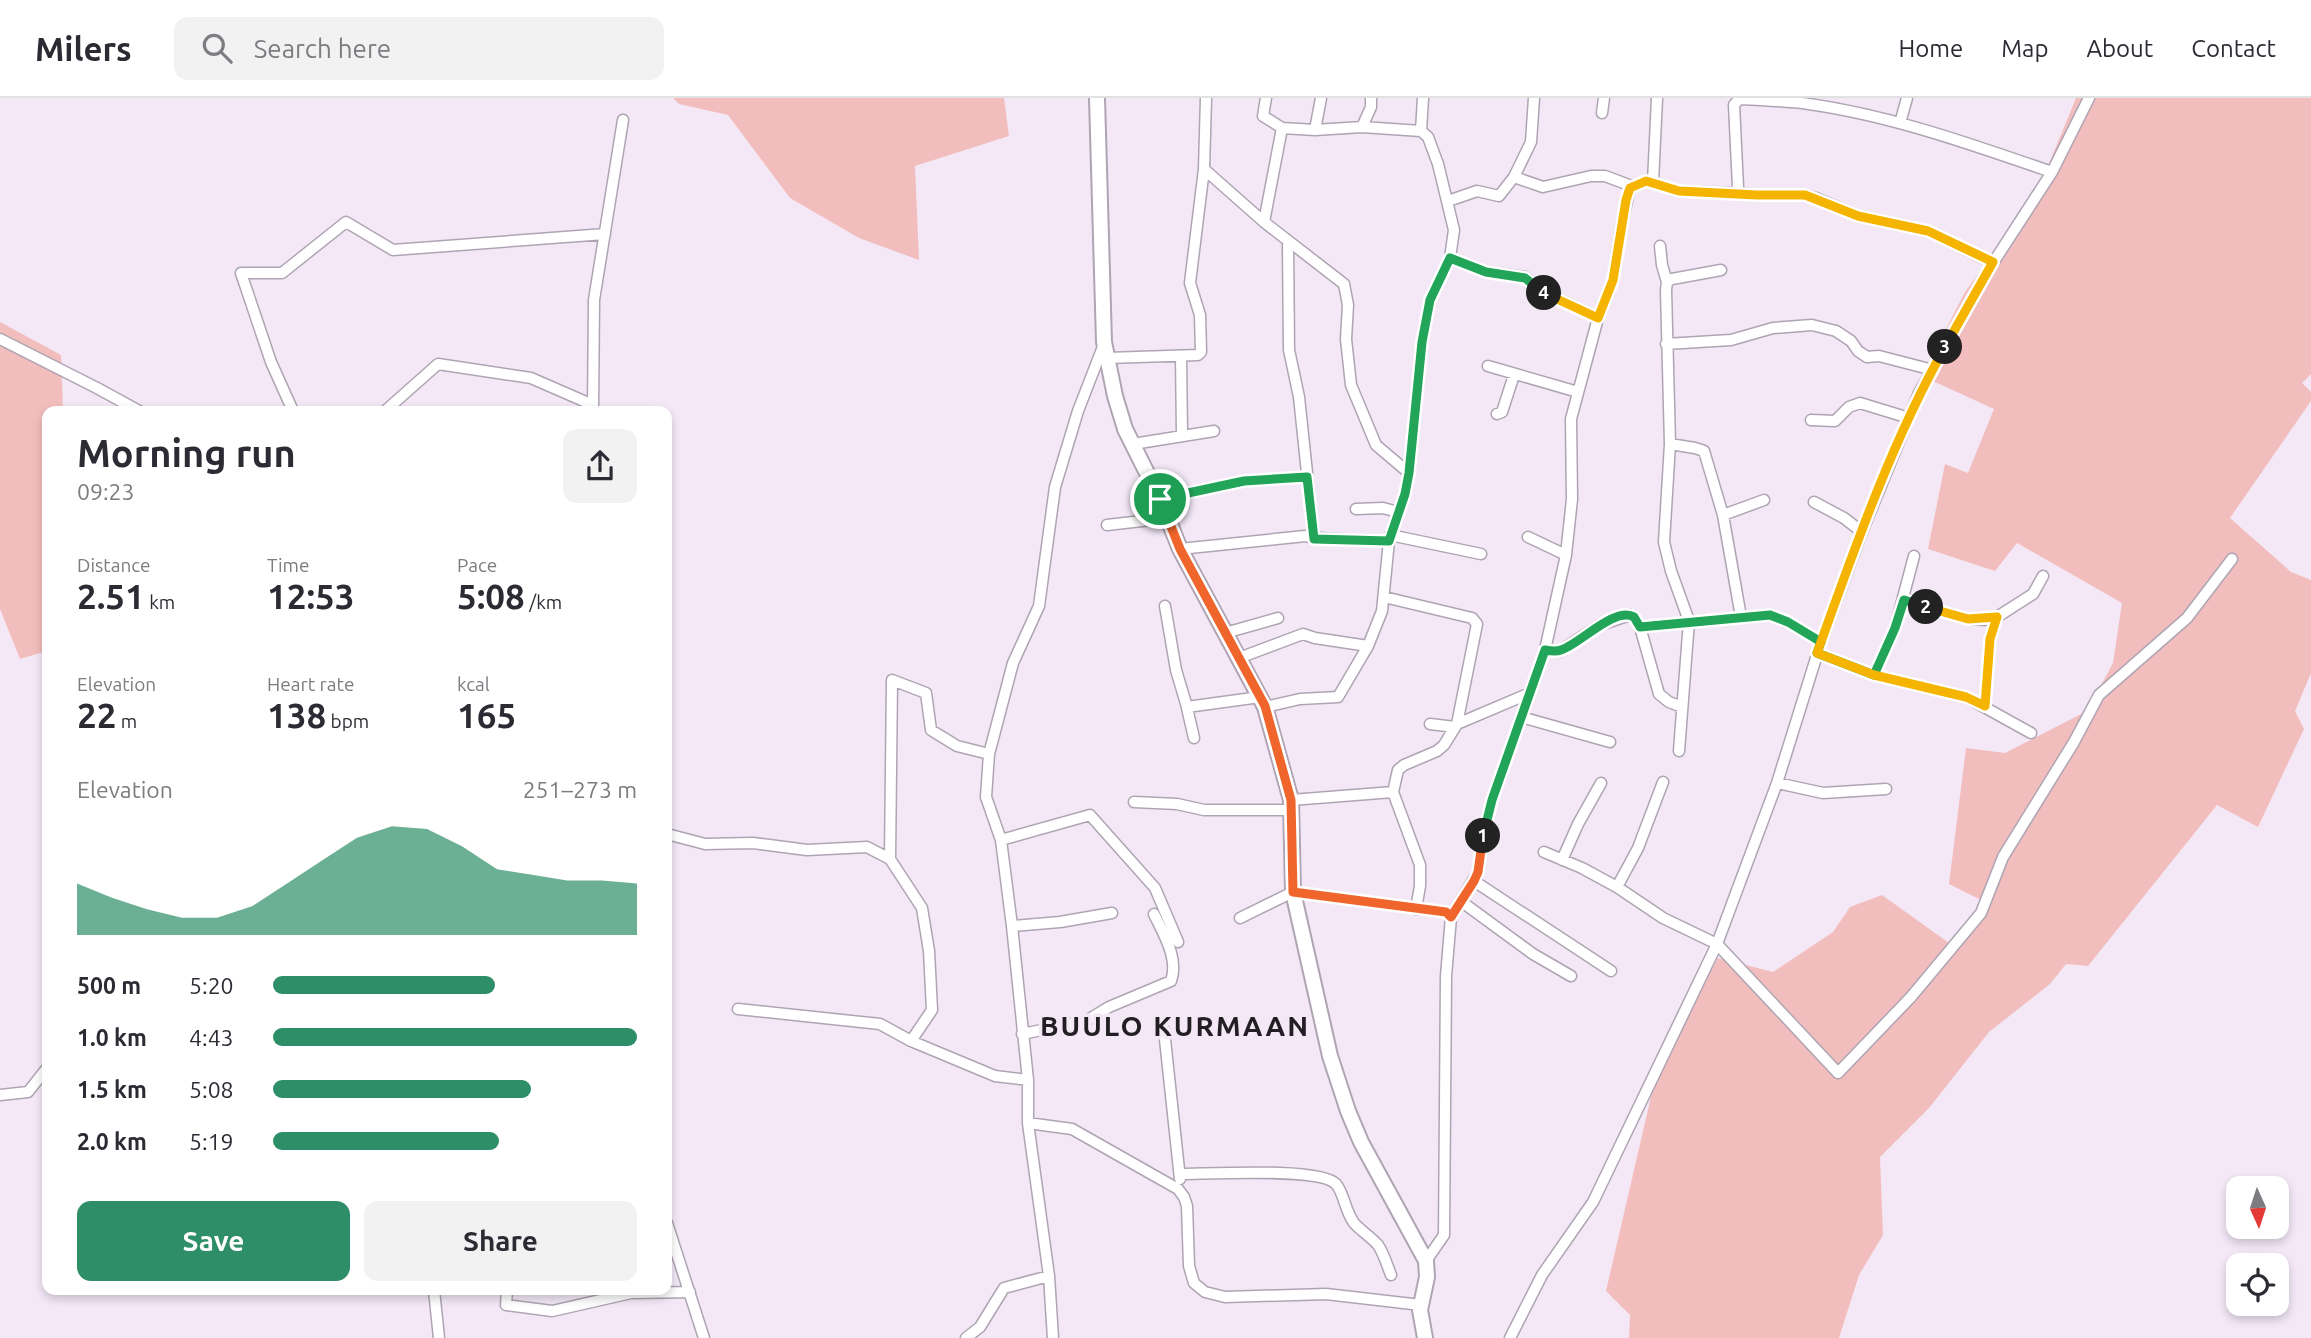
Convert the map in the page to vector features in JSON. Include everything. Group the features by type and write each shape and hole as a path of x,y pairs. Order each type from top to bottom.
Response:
{"main road":[{"path":"1097,98 1104,342 1115,396 1125,429 1160,499 1180,549 1262,702 1291,805 1293,892 1330,1056 1348,1111 1376,1172 1426,1261 1427,1277 1421,1305 1425,1338"}],"street":[{"path":"1107,358 1198,355 1202,349 1200,315 1189,283 1204,169 1206,98"},
{"path":"1187,708 1338,697 1368,646 1382,611 1390,538 1409,473 1422,342 1430,300 1450,258 1454,230 1438,164 1428,137 1421,131 1362,127 1315,130 1282,128 1263,116 1266,98"},
{"path":"1315,130 1321,98"},
{"path":"1362,127 1371,107 1371,98"},
{"path":"1421,131 1423,98"},
{"path":"1448,201 1477,191 1499,196 1514,177 1533,135 1531,119 1534,98"},
{"path":"1602,113 1604,98"},
{"path":"1653,182 1657,98"},
{"path":"1900,124 1907,98"},
{"path":"1510,1338 1542,1275 1593,1202 1717,944 1777,783 1821,642 1862,532 1919,393 1993,262 2052,172 2089,98"},
{"path":"1736,193 1738,187 1734,105 1739,99 1811,104 1900,124 1959,140 2052,172"},
{"path":"593,406 594,300 623,120"},
{"path":"1264,222 1282,128"},
{"path":"1204,169 1288,242 1344,284 1348,305 1346,339 1351,385 1376,444 1409,473"},
{"path":"1514,177 1526,183 1549,187 1591,176 1605,176 1629,185 1630,188"},
{"path":"1630,188 1653,182 1679,191 1805,195 1858,216 1928,231 1993,262"},
{"path":"1426,1261 1444,1235 1446,976 1451,917 1474,881 1492,800 1545,650 1566,555 1572,499 1571,419 1598,318 1613,280 1620,227 1630,188"},
{"path":"291,406 271,362 241,273 282,274 346,222 393,250 605,234"},
{"path":"1288,242 1289,350 1298,397 1314,539"},
{"path":"1660,246 1667,282 1666,344 1670,444 1664,542 1689,621 1679,751"},
{"path":"1450,258 1486,272 1525,278 1544,292 1598,318"},
{"path":"1667,282 1685,275 1721,270"},
{"path":"1666,344 1731,340 1773,328 1812,325 1836,331 1867,357 1880,356 1933,370"},
{"path":"0,339 129,406"},
{"path":"1053,1338 1049,1276 1028,1123 1028,1080 1012,926 1001,840 986,797 989,754 1013,663 1039,607 1055,487 1078,411 1104,342"},
{"path":"1181,356 1182,435"},
{"path":"391,406 438,364 531,378 589,406"},
{"path":"1488,366 1578,392"},
{"path":"1497,414 1502,412 1514,375"},
{"path":"1811,420 1835,421 1849,407 1860,403 1909,418"},
{"path":"1133,444 1214,431"},
{"path":"1670,444 1704,451 1723,515 1741,617"},
{"path":"1160,499 1244,481 1307,477"},
{"path":"1723,515 1764,500"},
{"path":"1814,502 1844,518 1862,532"},
{"path":"1356,509 1383,508 1398,512"},
{"path":"1107,526 1168,518"},
{"path":"1180,549 1305,536 1314,539 1390,538 1481,554"},
{"path":"1528,537 1566,555"},
{"path":"1874,675 1895,628 1914,556"},
{"path":"1544,852 1617,887 1663,918 1717,944 1838,1073 1911,997 1981,914 2003,857 2074,742 2099,695 2187,618 2232,559"},
{"path":"1904,600 1968,619 1997,617 2034,594 2043,576"},
{"path":"1384,597 1472,618 1477,624 1456,726 1437,751 1398,770 1393,792 1420,865 1416,909"},
{"path":"1165,606 1180,685 1194,738"},
{"path":"1545,650 1560,651 1600,625 1626,615 1634,617 1640,627 1659,694 1682,707"},
{"path":"1640,627 1770,615 1788,622 1821,642"},
{"path":"1985,706 1990,639 1997,617"},
{"path":"1225,633 1278,618"},
{"path":"1239,658 1303,634 1368,646"},
{"path":"1817,653 1874,675 1966,697 2031,733"},
{"path":"890,859 892,680 926,693 931,730 957,746 989,754"},
{"path":"1430,724 1456,726 1530,693"},
{"path":"1521,717 1610,742"},
{"path":"1617,887 1637,848 1663,782"},
{"path":"1562,860 1577,824 1601,783"},
{"path":"1777,783 1823,793 1885,789"},
{"path":"1134,802 1177,804 1204,810 1291,805 1393,792"},
{"path":"1001,840 1090,815 1155,888 1178,942"},
{"path":"672,835 705,844 753,843 807,850 867,847 890,859 922,908 929,951 932,1010 911,1041"},
{"path":"1474,881 1611,971"},
{"path":"1240,918 1293,892 1446,912 1451,917"},
{"path":"1462,902 1532,954 1571,976"},
{"path":"1012,926 1060,922 1112,913"},
{"path":"1022,1034 1086,1021 1109,1007 1171,981 1175,971 1174,962 1154,914"},
{"path":"738,1009 880,1024 911,1041 995,1076 1028,1080"},
{"path":"1164,1030 1181,1174 1178,1189"},
{"path":"0,1095 28,1092 42,1074"},
{"path":"1028,1123 1072,1129 1178,1189 1187,1206 1189,1266 1194,1283 1205,1292 1225,1297 1326,1294 1421,1305"},
{"path":"1181,1174 1286,1173 1327,1178 1336,1184 1345,1209 1356,1225 1377,1244 1391,1275"},
{"path":"672,1238 704,1338"},
{"path":"966,1338 980,1327 1004,1289 1049,1276"},
{"path":"672,1292 690,1292"},
{"path":"435,1295 439,1338"},
{"path":"507,1295 506,1305 552,1311 622,1295"}],"shaded area":[{"path":"673,98 1004,98 1009,136 915,166 919,260 859,238 790,198 728,115 679,104"},
{"path":"2076,98 2311,98 2311,374 2302,383 2311,392 2311,401 2230,518 2291,572 2311,580 2311,673 2295,711 2304,729 2258,827 2217,805 2088,966 2066,964 2050,984 1989,1032 1929,1108 1880,1157 1883,1235 1859,1275 1839,1338 1629,1338 1630,1315 1606,1291 1659,1062 1718,958 1773,972 1833,932 1850,907 1882,895 1956,948 1991,905 1949,884 1966,748 2005,753 2087,711 2113,663 2122,603 2017,543 1995,571 1928,549 1945,464 1968,473 1994,409 1922,376 1965,292 2037,193"},
{"path":"0,322 61,355 63,406 42,406 42,652 20,659 0,609"}],"district":[{"name":"BUULO KURMAAN","path":"1175,1025"}],"route":[{"path":"1160,499 1180,549 1265,706 1291,800 1293,892 1446,912 1451,917 1478,872 1492,800 1545,650 1560,651 1600,625 1626,615 1634,617 1640,627 1770,615 1788,622 1821,642 1817,653 1874,675 1904,600 1968,619 1987,620 1997,617 1990,639 1985,706 1966,697 1874,675 1817,653 1862,532 1919,393 1993,262 1928,231 1858,216 1805,195 1679,191 1646,181 1630,188 1620,227 1613,280 1598,318 1544,292 1525,278 1486,272 1450,258 1430,300 1422,342 1409,473 1389,541 1314,539 1307,477 1244,481 1160,499"}]}
